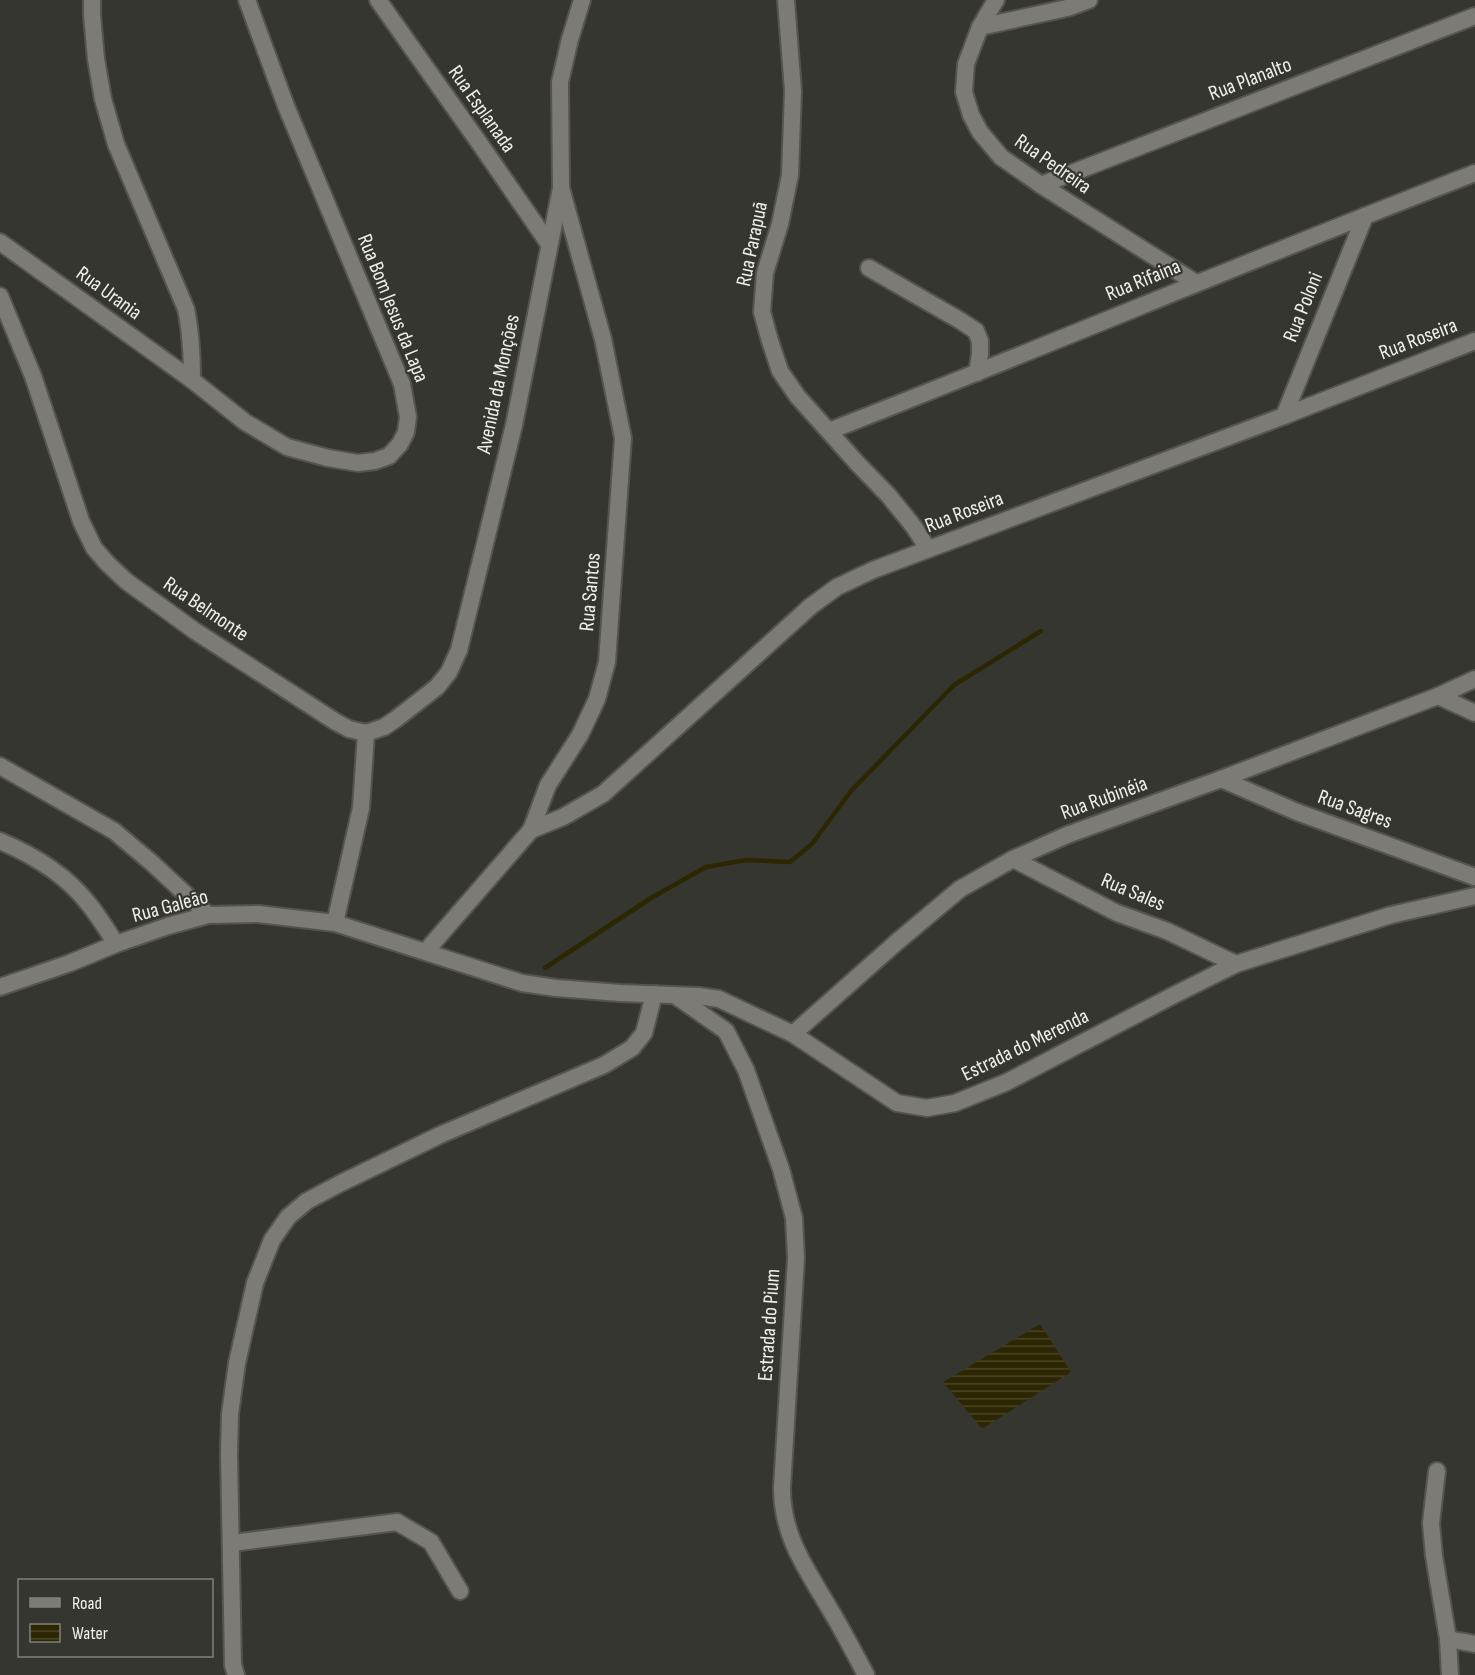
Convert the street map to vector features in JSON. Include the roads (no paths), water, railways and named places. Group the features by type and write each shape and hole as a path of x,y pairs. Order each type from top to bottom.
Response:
{"street":[{"path":"92,0 96,59 103,99 117,144 186,309 192,353 192,380"},
{"name":"Rua Bom Jesus da Lapa","path":"192,380 245,422 287,447 328,458 358,463 375,461 389,456 400,444 406,432 408,417 402,384 286,106 247,0"},
{"name":"Rua Esplanada","path":"378,0 549,244"},
{"name":"Avenida da Monções","path":"366,733 396,719 437,687 449,672 459,650 514,425 561,188 560,82 582,0"},
{"name":"Rua Parapuã","path":"786,0 793,91 790,175 780,224 765,273 762,312 780,371 798,397 889,496 914,526 928,549"},
{"name":"Rua Pedreira","path":"996,0 980,27 966,64 964,92 971,115 980,132 1001,157 1041,185 1196,283"},
{"path":"980,27 1067,8 1089,0"},
{"name":"Rua Planalto","path":"1041,185 1475,16"},
{"name":"Rua Rifaina","path":"829,431 1475,173"},
{"name":"Rua Santos","path":"426,951 531,830 548,784 580,735 597,699 607,662 623,438 603,339 561,188"},
{"name":"Rua Poloni","path":"1284,416 1365,216"},
{"name":"Rua Urania","path":"0,242 192,380"},
{"path":"869,267 976,332 980,341 977,373"},
{"name":"Rua Belmonte","path":"0,296 33,376 81,521 94,548 106,563 126,581 205,638 336,722 349,729 366,733"},
{"name":"Rua Roseira","path":"531,830 563,817 603,794 811,606 837,587 873,570 1284,416 1475,341"},
{"name":"Rua Rubinéia","path":"793,1034 960,889 1013,859 1067,835 1221,779 1438,696 1475,679"},
{"path":"1438,696 1475,713"},
{"path":"335,922 361,808 366,733"},
{"path":"0,766 114,831 208,915"},
{"name":"Rua Sagres","path":"1221,779 1297,812 1475,877"},
{"path":"0,841 41,861 69,882 88,902 116,944"},
{"name":"Rua Sales","path":"1013,859 1118,913 1167,931 1236,964"},
{"name":"Estrada do Merenda","path":"426,951 522,983 556,988 719,999 793,1034 897,1103 927,1108 955,1103 1007,1082 1236,964 1391,915 1475,896"},
{"name":"Rua Galeão","path":"0,987 168,926 208,915 258,914 335,922 426,951"},
{"path":"236,1675 233,1665 230,1414 237,1363 255,1283 272,1240 288,1217 307,1201 440,1135 604,1065 633,1048 644,1033 654,994"},
{"name":"Estrada do Pium","path":"676,996 726,1030 746,1070 781,1169 794,1218 796,1258 782,1505 787,1528 798,1556 848,1639 866,1675"},
{"path":"726,1030 729,1017 739,1008"},
{"path":"1437,1471 1431,1523 1434,1556 1448,1638 1450,1675"},
{"path":"232,1543 397,1522 431,1542 460,1591"},
{"path":"1448,1638 1475,1644"}],"water":[{"path":"1040,1324 1071,1372 982,1429 943,1382"}],"waterway":[{"path":"545,968 651,898 706,867 746,860 790,862 812,844 851,791 954,685 1041,631"}]}
